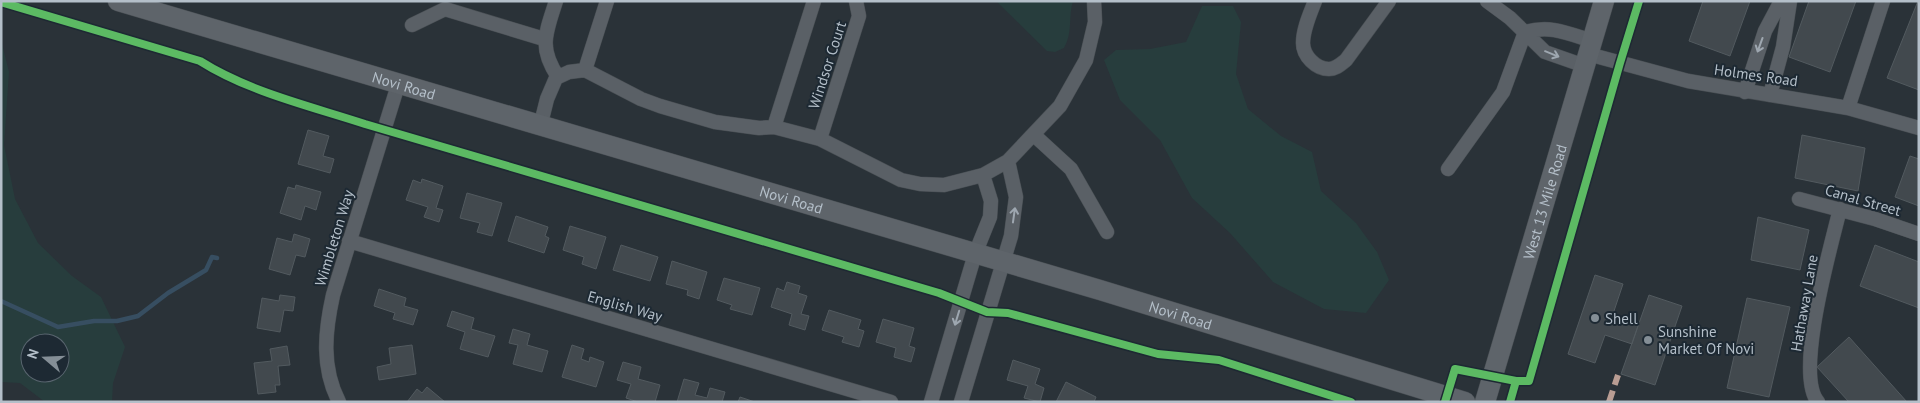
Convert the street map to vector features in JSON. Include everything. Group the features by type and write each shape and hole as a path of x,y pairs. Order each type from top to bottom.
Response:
{"main road":[{"name":"Novi Road","path":"118,1 540,127 1004,262 1465,402"},
{"name":"West 13 Mile Road","path":"1486,402 1604,1"}],"street":[{"path":"556,1 544,39 546,54 558,77"},
{"path":"585,70 607,1"},
{"name":"Windsor Court","path":"774,127 814,1"},
{"name":"Windsor Court","path":"820,139 859,16 856,1"},
{"path":"540,127 547,99 558,77 569,72 585,70 641,99 660,106 715,122 759,128 774,127 820,139 848,152 878,170 911,182 944,185 983,175 1008,161 1060,106 1086,60 1095,22 1094,1"},
{"path":"1315,1 1303,44 1307,57 1313,63 1329,69 1337,67 1346,60 1389,1"},
{"path":"1486,1 1525,32 1545,52 1589,54"},
{"path":"1745,92 1765,31 1781,1"},
{"path":"1770,95 1783,47 1790,1"},
{"path":"1848,108 1882,1"},
{"path":"412,25 445,9 544,39"},
{"path":"1525,32 1552,28 1589,54"},
{"path":"1448,169 1503,92 1525,32"},
{"name":"Holmes Road","path":"1589,54 1688,81 1745,92 1805,99 1848,108 1919,128"},
{"name":"Wimbleton Way","path":"339,402 328,369 325,343 333,295 398,85"},
{"path":"1034,135 1071,169 1107,232"},
{"path":"961,402 986,312 1004,262 1016,211 1016,196 1008,161"},
{"path":"931,402 990,209 989,187 983,175"},
{"name":"Canal Street","path":"1798,199 1840,209 1919,234"},
{"name":"Hathaway Lane","path":"1818,402 1812,395 1811,388 1810,344 1840,209"},
{"name":"English Way","path":"349,242 891,402"}],"green space":[{"path":"996,1 1073,1 1067,42 1064,48 1055,52 1047,51"},
{"path":"1202,6 1233,6 1241,22 1236,74 1248,109 1281,136 1312,152 1321,191 1356,223 1377,252 1389,280 1366,313 1324,309 1273,282 1230,233 1192,198 1160,140 1120,100 1104,60 1116,50 1150,49 1186,42"},
{"path":"1,40 9,72 4,145 15,199 38,243 72,276 101,297 125,347 113,383 112,402 45,402 20,383 1,382"}],"building":[{"path":"1703,1 1750,1 1730,56 1689,41"},
{"path":"1809,1 1856,1 1830,72 1789,57"},
{"path":"1919,1 1919,90 1887,78"},
{"path":"308,130 329,136 323,156 334,159 330,173 298,164"},
{"path":"1802,135 1865,148 1858,191 1795,178"},
{"path":"1910,156 1919,159 1919,206 1895,197"},
{"path":"422,179 443,186 436,208 443,210 439,222 424,217 428,207 406,200 413,180 421,183"},
{"path":"296,185 321,192 316,210 305,206 301,220 280,213 288,187 295,189"},
{"path":"467,193 502,203 492,236 477,232 480,223 460,218"},
{"path":"516,216 548,227 545,236 549,238 544,253 508,241"},
{"path":"1758,217 1809,230 1800,270 1751,260"},
{"path":"570,226 606,237 596,269 582,264 584,257 563,250"},
{"path":"294,234 310,239 305,257 296,255 290,275 269,269 277,238 292,242"},
{"path":"621,245 658,257 650,281 613,270"},
{"path":"1875,245 1919,262 1919,308 1860,286"},
{"path":"672,261 707,272 699,299 687,295 688,290 666,284"},
{"path":"1595,275 1623,284 1613,314 1639,323 1632,344 1605,335 1595,363 1568,354"},
{"path":"724,278 760,288 752,315 730,309 732,305 717,300"},
{"path":"787,282 800,286 798,293 807,296 801,314 809,316 805,330 789,325 792,314 771,307 777,288 784,291"},
{"path":"379,289 406,298 404,306 418,310 413,325 393,319 395,313 374,306"},
{"path":"280,295 295,297 293,311 284,310 280,332 257,328 262,298 279,301"},
{"path":"1649,295 1682,306 1655,385 1621,374"},
{"path":"1747,298 1790,307 1769,397 1727,388"},
{"path":"829,310 861,320 858,329 864,331 859,347 842,342 844,337 822,330"},
{"path":"452,311 474,318 471,329 495,336 488,357 460,349 465,332 447,326"},
{"path":"883,319 914,328 909,346 915,348 911,362 894,357 896,348 876,342"},
{"path":"513,329 530,334 527,345 548,351 542,372 513,364 518,345 509,343"},
{"path":"1849,337 1907,402 1849,402 1817,367"},
{"path":"412,345 416,374 379,380 377,367 391,364 389,348"},
{"path":"572,345 584,349 581,359 589,362 590,357 604,362 596,387 562,377"},
{"path":"287,346 290,365 278,366 280,385 275,385 276,392 258,394 254,363 272,361 270,349"},
{"path":"1013,360 1040,369 1035,384 1044,388 1040,402 1024,398 1028,386 1007,380"},
{"path":"623,362 641,367 638,379 660,385 655,402 638,402 626,398 631,384 617,380"},
{"path":"684,379 699,383 695,395 707,398 710,388 725,392 722,402 677,402"},
{"path":"1066,382 1096,397 1094,402 1056,402"},
{"path":"427,387 445,402 407,402 417,389 422,393"},
{"path":"740,397 755,402 738,402"}],"waterway":[{"path":"1,301 58,327 94,321 117,321 138,316 168,293 206,270 212,257 217,258"}],"marked path":[{"path":"1609,402 1618,375"}],"cycle path":[{"path":"1516,381 1529,381 1639,1"},
{"path":"1,2 200,61 259,90 365,124 939,293 987,312 1008,313 1158,354 1219,360 1351,402"},
{"path":"1445,402 1455,369 1516,381 1510,402"}],"place":[{"name":"Shell","path":"1595,318"},
{"name":"Sunshine Market Of Novi","path":"1648,340"}]}
